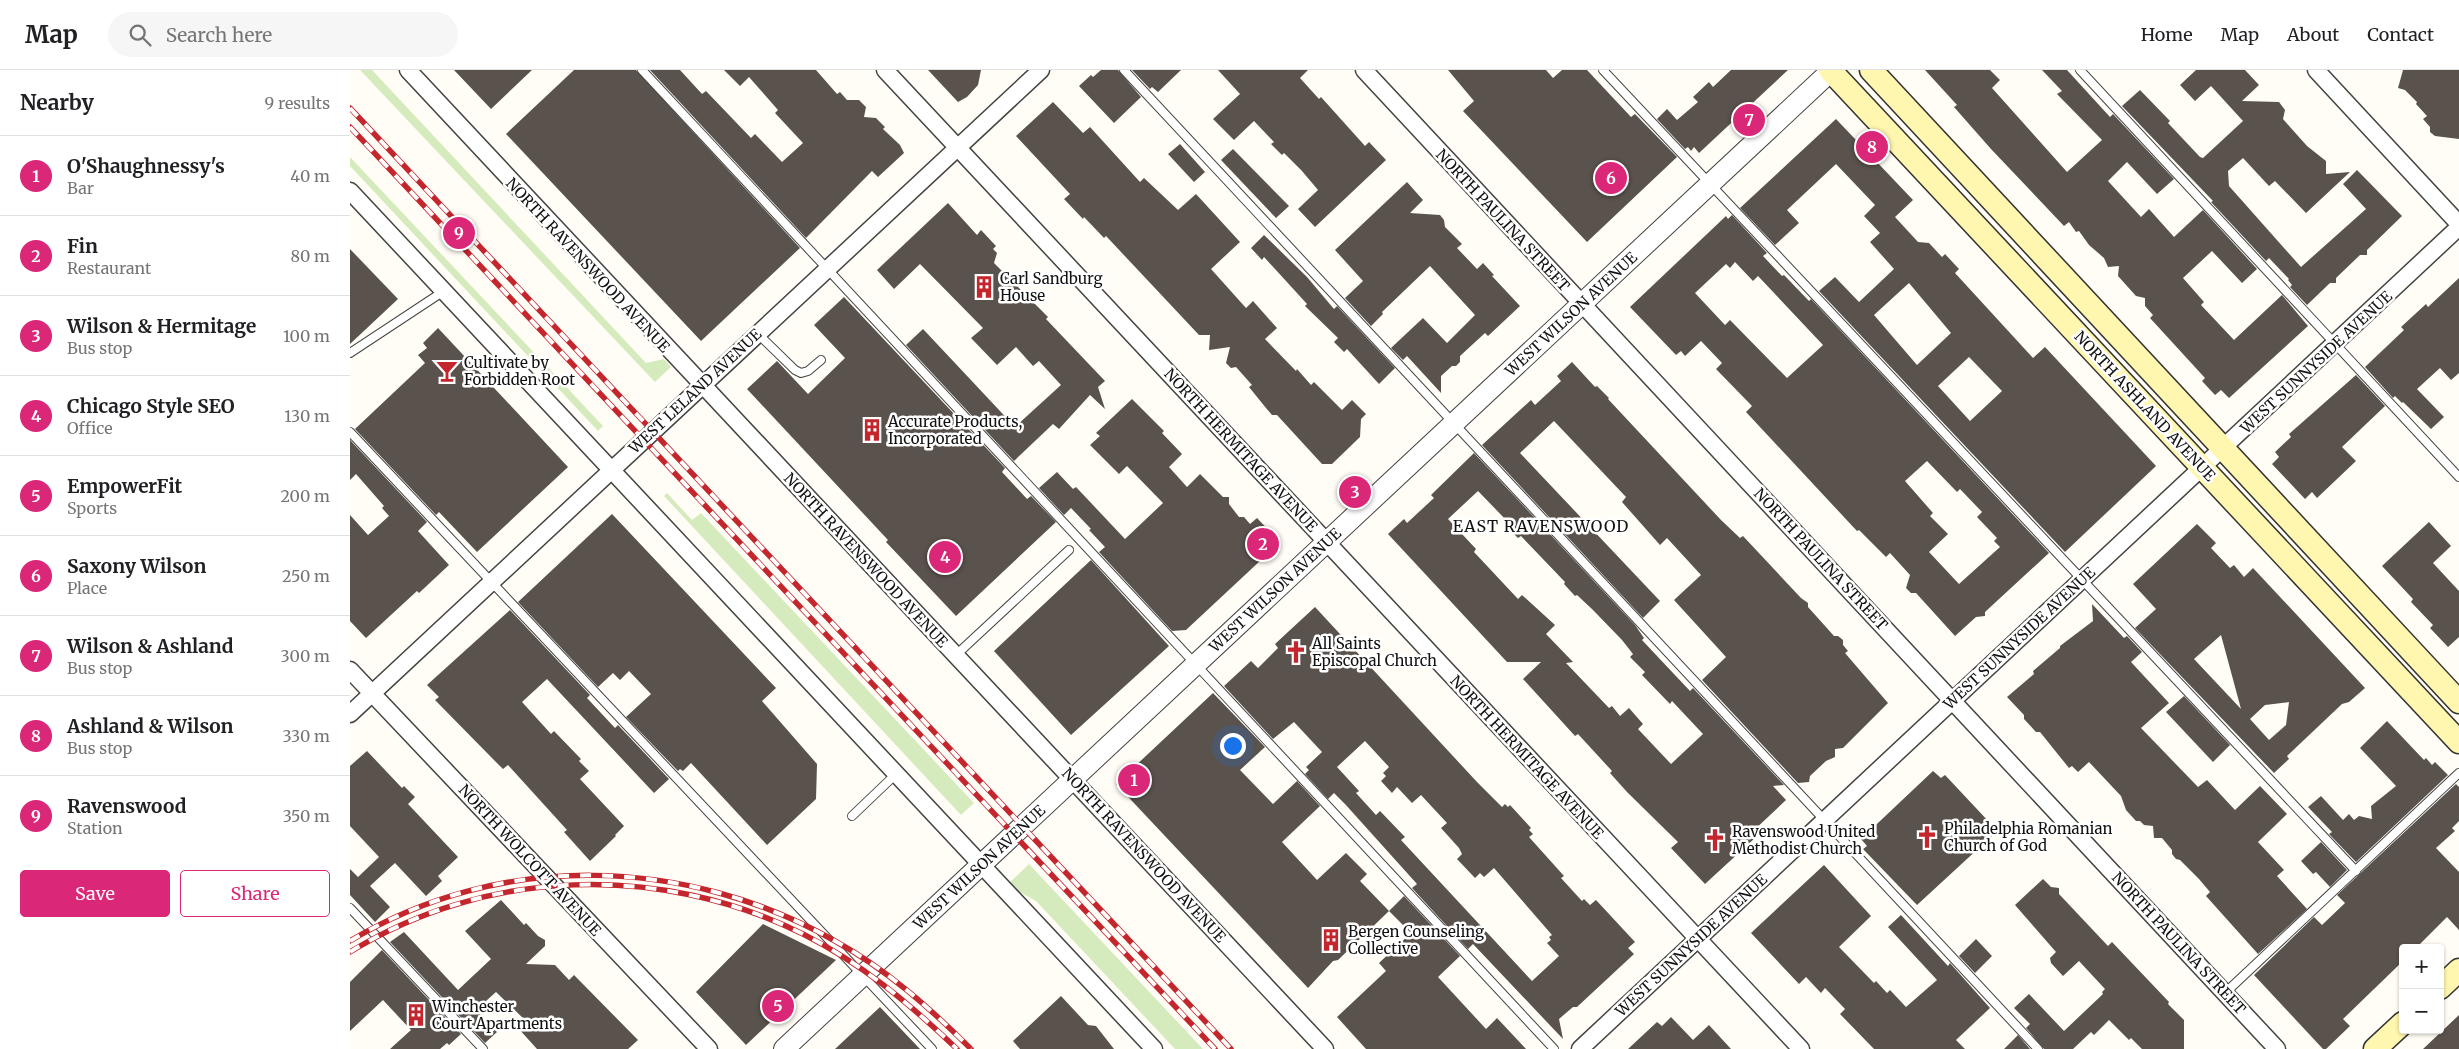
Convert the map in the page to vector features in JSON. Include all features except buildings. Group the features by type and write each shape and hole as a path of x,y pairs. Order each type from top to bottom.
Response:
{"main road":[{"name":"NORTH ASHLAND AVENUE","path":"1831,70 2459,742"},
{"name":"NORTH ASHLAND AVENUE","path":"1871,70 2459,702"},
{"path":"2375,1049 2399,1027"}],"street":[{"name":"NORTH RAVENSWOOD AVENUE","path":"408,70 700,386 1074,779 1325,1049"},
{"name":"NORTH HERMITAGE AVENUE","path":"885,70 1801,1049"},
{"name":"WEST LELAND AVENUE","path":"350,714 1041,70"},
{"name":"NORTH PAULINA STREET","path":"1364,70 2277,1049"},
{"name":"WEST WILSON AVENUE","path":"784,1049 1831,70"},
{"path":"2316,70 2459,226"},
{"path":"350,191 612,468 1154,1049"},
{"name":"WEST SUNNYSIDE AVENUE","path":"1580,1049 2459,226"},
{"name":"NORTH WOLCOTT AVENUE","path":"350,670 709,1049"}],"lane":[{"path":"642,70 1554,1049"},
{"path":"1124,70 1823,822 2038,1049"},
{"path":"1602,70 2356,871"},
{"path":"2080,70 2459,478"},
{"path":"350,353 444,291"},
{"path":"757,333 795,370 801,373 808,371 821,360"},
{"path":"350,432 932,1049"},
{"path":"956,655 1069,550"},
{"path":"2225,993 2459,773"},
{"path":"852,816 897,774"},
{"path":"350,908 483,1049"}],"green space":[{"path":"360,70 372,70 646,363 664,359 671,367 655,382"},
{"path":"350,157 603,426 598,431 350,166"},
{"path":"667,493 692,520 701,513 974,803 961,815 664,496"},
{"path":"1029,864 1203,1049 1175,1049 1036,901 1007,885"}],"railway":[{"path":"350,108 1231,1049"},
{"path":"350,127 1215,1049"},
{"path":"350,941 408,912 468,891 530,879 592,875 655,880 717,892 777,913 835,941 872,964 907,990 971,1049"},
{"path":"350,952 403,924 458,904 515,891 574,885 633,886 691,895 748,911 824,945 865,971 903,1000 957,1049"}],"place":[{"name":"Wilson & Ashland","path":"1749,120"},
{"name":"Ashland & Wilson","path":"1872,147"},
{"name":"Saxony Wilson","path":"1611,178"},
{"name":"Ravenswood","path":"459,233"},
{"name":"Carl Sandburg House","path":"984,287"},
{"name":"Cultivate by Forbidden Root","path":"447,371"},
{"name":"Accurate Products, Incorporated","path":"872,430"},
{"name":"Wilson & Hermitage","path":"1355,492"},
{"name":"Fin","path":"1263,544"},
{"name":"Chicago Style SEO","path":"945,557"},
{"name":"All Saints Episcopal Church","path":"1296,652"},
{"name":"O'Shaughnessy's","path":"1134,780"},
{"name":"Philadelphia Romanian Church of God","path":"1927,837"},
{"name":"Ravenswood United Methodist Church","path":"1715,840"},
{"name":"Bergen Counseling Collective","path":"1331,940"},
{"name":"EmpowerFit","path":"778,1006"},
{"name":"Winchester Court Apartments","path":"416,1015"}],"district":[{"name":"EAST RAVENSWOOD","path":"1541,526"}]}
